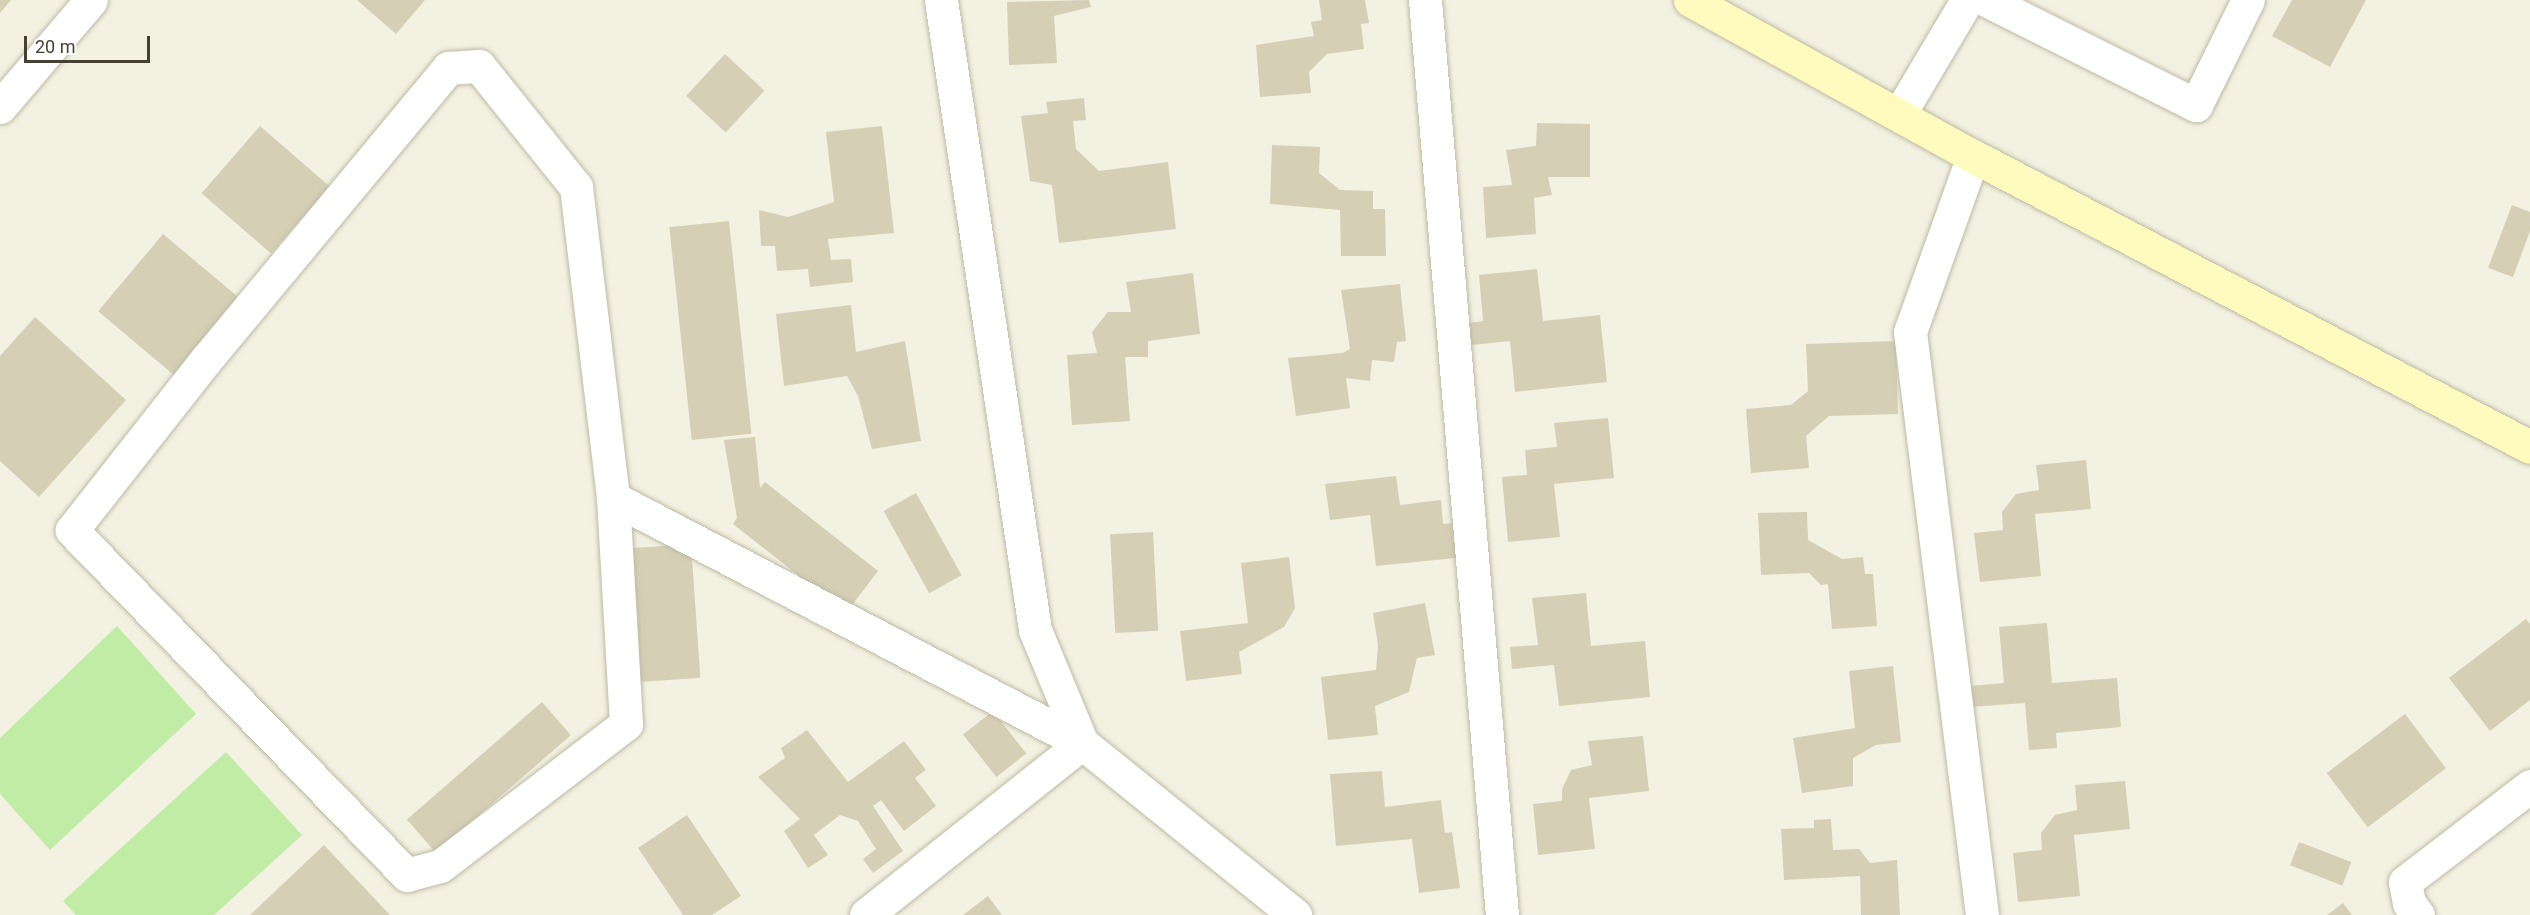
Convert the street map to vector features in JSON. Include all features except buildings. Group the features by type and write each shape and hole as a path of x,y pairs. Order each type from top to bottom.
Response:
{"street":[{"path":"1,104 92,0"},
{"path":"941,0 1035,630 1082,743"},
{"path":"1425,0 1502,915"},
{"path":"1690,0 1900,113 1973,156 2530,447"},
{"path":"1900,113 1967,0"},
{"path":"1986,0 2196,105 2248,0"},
{"path":"479,66 576,187 613,498 626,724 440,866 407,875 72,530 205,361 448,68 479,66"},
{"path":"1973,156 1910,332 1982,915"},
{"path":"613,498 1082,743 1294,915"},
{"path":"866,915 1082,743"},
{"path":"2418,915 2409,903 2404,882 2530,786"}],"green space":[{"path":"117,626 196,714 50,850 0,794 0,738"},
{"path":"226,752 302,835 214,915 76,915 63,901"}]}
